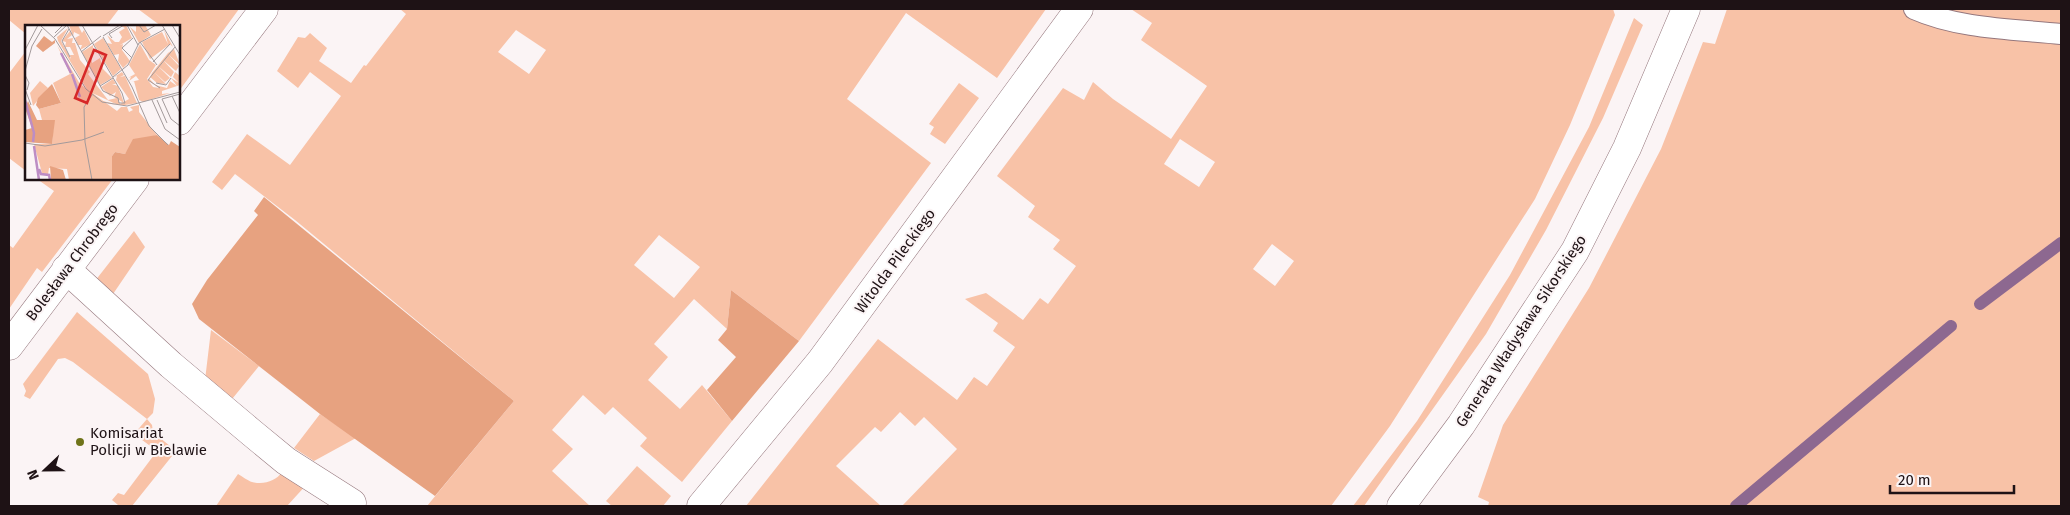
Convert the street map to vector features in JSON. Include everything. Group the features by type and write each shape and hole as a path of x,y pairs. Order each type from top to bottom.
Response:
{"street":[{"path":"180,120 264,9"},
{"name":"Witolda Pileckiego","path":"701,506 820,362 1079,9"},
{"name":"Generała Władysława Sikorskiego","path":"1401,506 1461,425 1575,252 1627,148 1686,9"},
{"name":"Bolesława Chrobrego","path":"9,346 134,180"},
{"path":"66,269 172,365 286,461 352,502"}],"lane":[{"path":"1914,9 1927,14 1979,26 2061,34"},
{"path":"2040,32 2061,45"}],"shaded area":[{"path":"9,9 119,9 107,25 25,25 25,33 9,20"},
{"path":"138,9 239,9 180,90 180,25 160,25"},
{"path":"400,9 1046,9 997,78 906,13 847,99 931,163 799,341 731,290 727,329 694,299 654,344 668,357 648,380 680,409 702,385 732,421 682,482 640,446 647,438 613,407 605,415 583,395 552,430 573,449 552,471 590,506 427,506 514,401 295,220 235,174 222,190 212,182 247,134 290,165 341,96 310,72 298,88 277,71 298,37 305,38 310,33 327,48 319,61 351,83 406,14","holes":["516,30 546,50 529,74 498,52","659,235 700,267 674,298 634,265"]},
{"path":"1131,9 1613,9 1615,15 1570,125 1535,199 1390,426 1331,506 902,506 957,449 924,417 915,426 900,412 881,432 875,427 836,466 881,506 746,506 878,339 957,400 974,377 987,386 1015,347 993,331 998,323 965,299 986,293 1023,320 1040,298 1048,304 1076,266 1053,249 1060,240 1028,217 1035,206 997,176 1063,88 1084,100 1093,82 1113,99 1171,139 1207,86 1141,40 1152,23","holes":["1180,139 1215,162 1199,187 1164,164","1272,244 1294,261 1275,286 1253,269"]},
{"path":"1727,9 2061,9 2061,506 1488,506 1489,502 1478,497 1503,425 1589,288 1661,149 1703,42 1715,44"},
{"path":"1634,18 1643,25 1603,118 1546,230 1486,334 1364,506 1353,506 1417,421 1510,275 1589,127"},
{"path":"25,52 25,170 9,158 10,72"},
{"path":"959,83 979,98 945,144 930,134 934,127 929,124"},
{"path":"38,180 112,180 42,272 37,268 9,309 9,245 13,248 54,191"},
{"path":"264,197 514,401 435,496 320,414 199,319 192,304 207,280 258,215 254,211"},
{"path":"134,231 145,247 111,297 95,281"},
{"path":"731,290 799,341 732,421 707,390 736,357 718,340 727,329"},
{"path":"77,312 148,374 155,399 153,413 147,419 73,362 65,358 58,359 30,399 24,396 26,391 23,384"},
{"path":"211,330 259,366 228,404 205,380"},
{"path":"320,414 356,438 314,461 294,448"},
{"path":"147,419 152,425 153,432 176,451 132,506 117,506 112,500 118,493 124,495 157,451 134,434"},
{"path":"637,466 671,496 663,506 612,506 606,501"},
{"path":"282,472 308,483 287,506 216,506 238,474 256,483 265,483 273,480"}],"waterway":[{"path":"1980,304 2061,243"},
{"path":"1736,506 1951,326"}],"place":[{"name":"Komisariat Policji w Bielawie","path":"80,442"}]}
